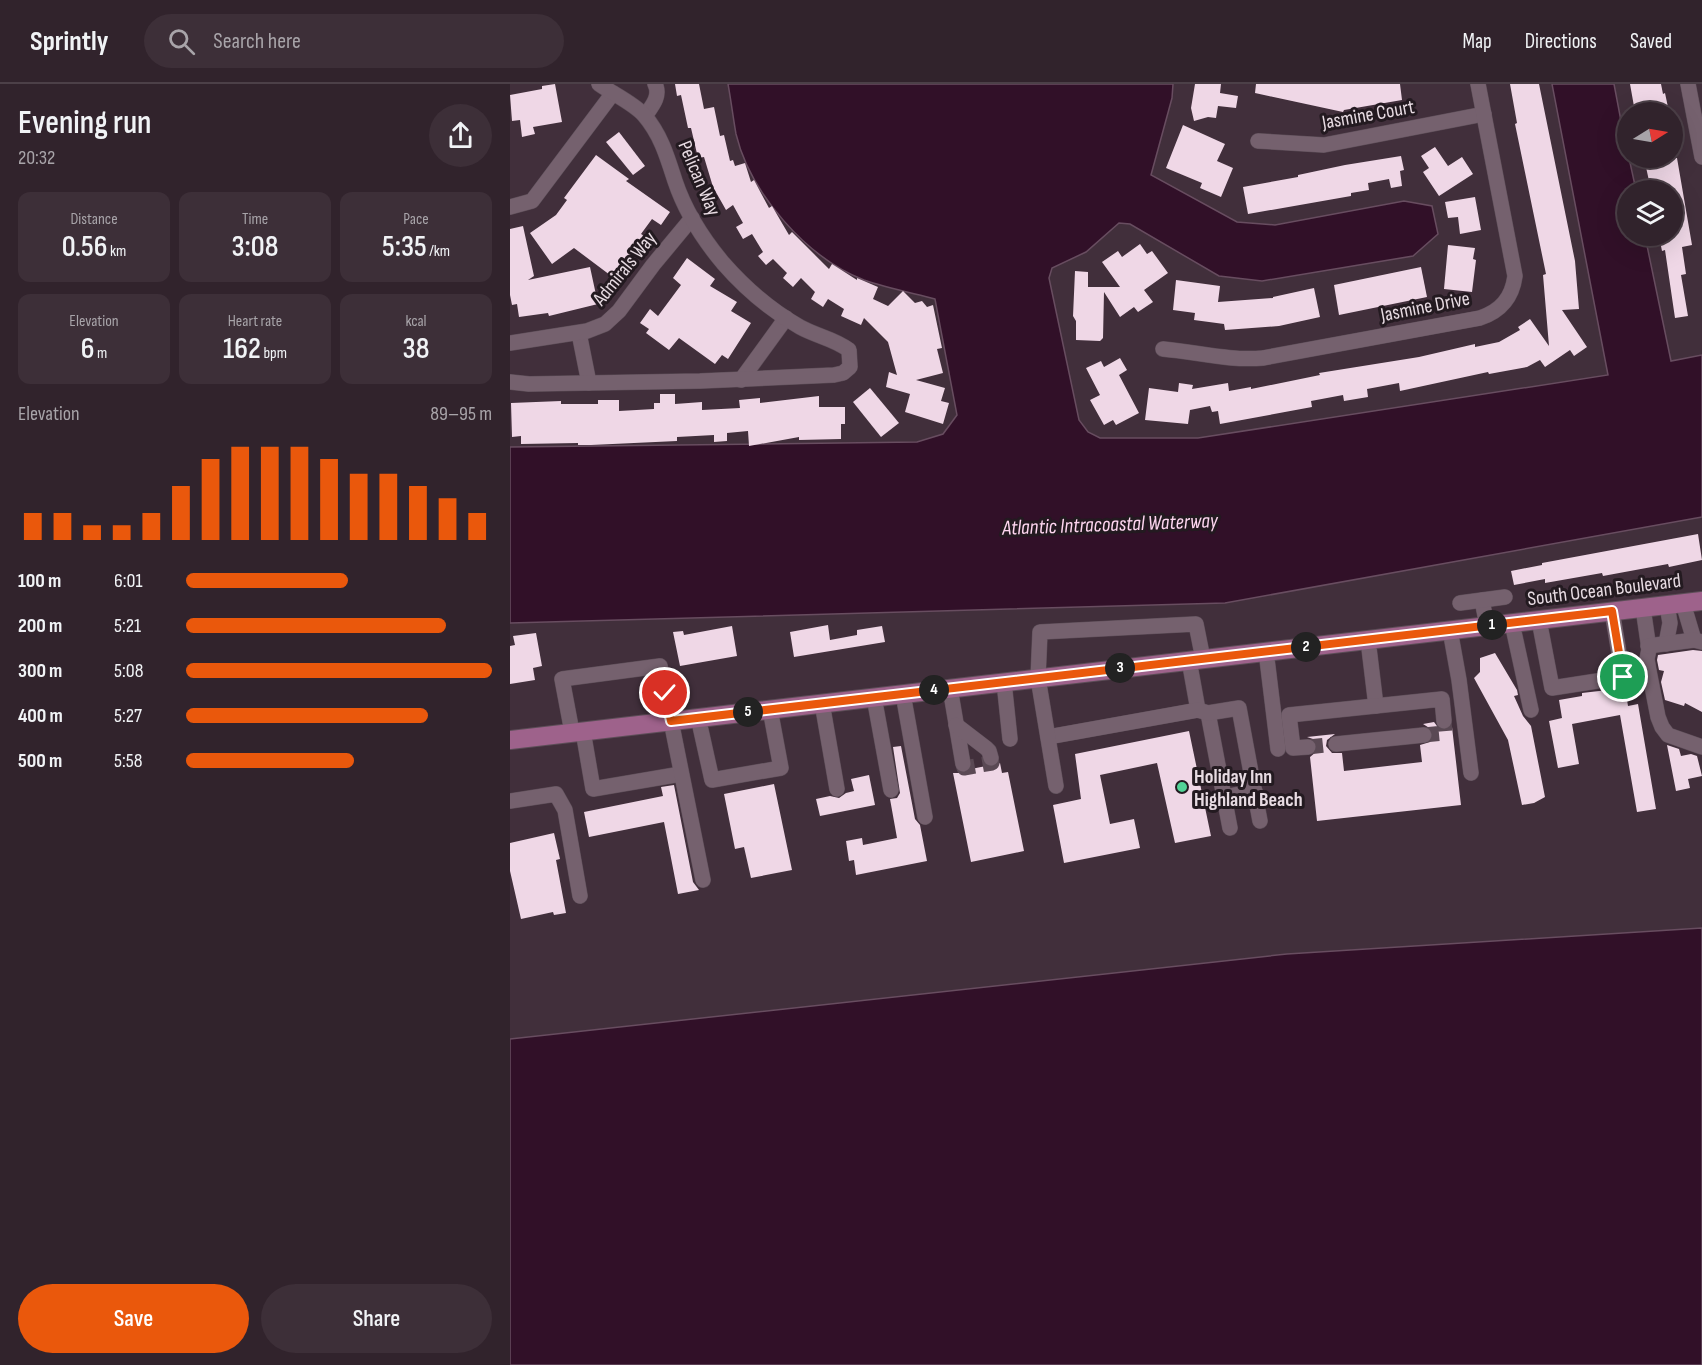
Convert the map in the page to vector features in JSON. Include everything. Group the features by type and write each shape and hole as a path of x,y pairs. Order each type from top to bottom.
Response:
{"main road":[{"name":"South Ocean Boulevard","path":"510,740 1702,601"}],"street":[{"name":"Pelican Way","path":"510,382 529,384 741,380 834,375 843,373 850,367 849,350 842,344 824,339 786,318 747,287 725,264 692,218 675,181 670,160 662,142 645,116 599,84"},
{"path":"645,116 658,97 655,84"},
{"name":"Jasmine Drive","path":"1163,349 1223,359 1263,358 1480,318 1498,310 1510,295 1515,276 1478,84"},
{"path":"1688,84 1702,157"},
{"path":"510,207 532,201 613,93"},
{"name":"Jasmine Court","path":"1258,141 1324,145 1484,114"},
{"name":"Admirals Way","path":"510,343 579,333 597,328 612,318 692,218"},
{"path":"741,380 786,318"},
{"path":"579,333 589,383"},
{"path":"1460,603 1505,597"},
{"path":"1482,600 1487,626"},
{"path":"1648,646 1698,641 1675,604"},
{"path":"1666,644 1675,604"},
{"path":"1643,608 1649,671 1662,727 1668,735 1702,747"},
{"path":"1539,620 1552,688 1623,677 1612,611"},
{"path":"1512,623 1531,710"},
{"path":"1056,786 1038,678 1040,632 1196,624 1196,660 1203,711 1230,828"},
{"path":"1450,630 1471,773"},
{"path":"1368,640 1376,706"},
{"path":"1266,651 1278,749"},
{"path":"681,774 593,789 562,680 660,666 703,880"},
{"path":"1004,682 1010,738"},
{"path":"951,688 963,764"},
{"path":"903,694 925,817"},
{"path":"874,697 891,790"},
{"path":"1308,747 1293,748 1289,715 1442,699 1444,721"},
{"path":"822,703 837,789"},
{"path":"1048,738 1203,711 1239,708 1260,820"},
{"path":"699,717 712,780 781,768 770,709"},
{"path":"956,725 986,748 991,758"},
{"path":"1336,744 1424,735"},
{"path":"1224,796 1255,791"},
{"path":"510,801 556,794 565,810 580,896"}],"water":[{"name":"Atlantic Intracoastal Waterway","path":"728,84 1173,84 1172,98 1151,175 1237,222 1275,225 1404,201 1432,206 1438,234 1413,256 1262,281 1219,276 1130,224 1119,223 1086,252 1052,268 1049,278 1079,420 1088,432 1100,438 1198,438 1608,375 1552,84 1614,84 1617,102 1617,168 1631,168 1634,180 1617,180 1617,246 1647,246 1671,361 1702,355 1702,517 1225,603 510,623 510,447 917,442 943,434 957,415 935,299 864,280 843,270 802,240 784,221 754,179 736,134"},
{"path":"1702,928 1702,1365 510,1365 510,1039 1287,954"}],"building":[{"path":"555,84 562,122 533,127 535,134 522,137 520,120 512,121 510,95"},
{"path":"675,84 699,84 704,109 714,107 720,136 724,135 730,161 733,160 735,166 745,163 751,182 754,180 769,208 772,206 789,235 792,232 829,269 832,264 857,280 857,278 878,287 873,299 888,306 903,291 915,303 922,301 927,307 933,305 942,348 937,349 943,373 916,380 945,388 941,401 949,403 943,424 905,412 910,394 886,387 889,372 897,375 888,342 864,318 861,325 841,316 844,309 828,299 823,307 811,299 815,292 801,278 793,287 783,278 787,273 773,259 766,265 758,256 763,252 752,234 743,239 736,227 743,223 733,205 726,210 713,187 704,157 698,158 691,128 688,128 681,95 677,96"},
{"path":"1195,84 1221,84 1220,93 1238,96 1236,108 1218,106 1216,118 1208,117 1194,121 1191,108"},
{"path":"1256,84 1400,84 1402,100 1343,112 1255,93"},
{"path":"1510,84 1539,84 1575,261 1579,309 1562,310 1587,347 1574,356 1570,350 1545,367 1540,360 1527,367 1489,374 1488,372 1400,391 1399,383 1367,389 1368,397 1344,401 1343,395 1311,401 1312,407 1220,424 1218,411 1212,412 1210,406 1190,410 1188,424 1145,420 1149,388 1178,392 1179,383 1193,385 1192,389 1228,383 1229,391 1251,387 1251,389 1320,375 1319,373 1419,357 1475,344 1475,347 1499,342 1520,330 1518,327 1530,319 1549,346 1543,275 1546,274 1515,124 1517,123"},
{"path":"1630,84 1661,84 1667,102 1633,102"},
{"path":"1183,125 1225,144 1217,161 1233,168 1221,197 1200,188 1202,183 1166,168"},
{"path":"619,132 645,166 633,175 606,142"},
{"path":"1435,147 1448,166 1462,157 1473,174 1439,196 1423,172 1429,168 1421,156"},
{"path":"596,155 629,179 626,181 670,212 661,225 652,219 641,234 646,237 614,278 574,248 552,264 530,233 556,215 567,200 564,198"},
{"path":"1401,156 1404,170 1400,171 1402,186 1391,188 1389,179 1368,183 1369,190 1351,193 1351,196 1248,214 1243,187 1298,177 1298,175 1345,165"},
{"path":"1646,168 1679,168 1681,180 1649,180"},
{"path":"1683,193 1692,245 1682,247 1686,274 1681,275 1688,316 1675,318 1665,250 1662,251 1661,246 1683,246"},
{"path":"1475,197 1481,230 1460,234 1458,217 1448,218 1445,202"},
{"path":"523,226 534,276 528,280 590,267 598,304 549,316 548,313 519,317 517,304 512,305 510,295 510,229"},
{"path":"1140,244 1147,254 1152,251 1168,273 1144,290 1153,302 1138,312 1134,307 1120,317 1104,292 1103,338 1100,341 1076,340 1076,321 1073,316 1075,271 1088,272 1088,287 1120,287 1102,262 1118,251 1122,257"},
{"path":"1448,245 1475,248 1473,259 1476,260 1472,292 1444,289"},
{"path":"687,258 715,279 710,286 737,302 731,311 751,323 728,359 722,355 715,364 679,338 669,350 646,333 649,329 640,323 650,309 658,316 681,285 673,278"},
{"path":"1421,267 1427,297 1339,315 1334,285"},
{"path":"1176,280 1220,286 1218,302 1273,298 1314,288 1320,317 1279,326 1225,330 1224,324 1194,320 1195,313 1173,310"},
{"path":"1120,358 1127,370 1119,375 1139,413 1116,425 1113,420 1104,425 1090,400 1100,395 1086,368 1101,361 1104,367"},
{"path":"870,388 899,423 881,437 853,402"},
{"path":"660,394 675,394 675,404 702,402 702,410 740,408 739,400 760,398 760,403 819,396 819,407 845,407 845,424 841,424 841,439 799,440 799,437 749,446 748,431 727,433 727,441 714,442 714,435 677,437 677,441 591,445 578,445 578,443 521,444 521,436 512,437 511,403 561,401 561,404 598,404 598,400 619,400 619,411 654,409 654,403 660,403"},
{"path":"1698,534 1702,560 1603,576 1602,573 1545,583 1545,579 1514,585 1511,571 1542,565 1542,563"},
{"path":"828,625 830,640 857,635 857,630 882,626 885,642 794,657 790,632"},
{"path":"732,626 737,656 680,666 673,632 683,631 684,635"},
{"path":"536,633 542,666 533,668 535,680 510,684 510,646 515,645 513,636"},
{"path":"1693,650 1702,651 1702,712 1685,703 1684,706 1665,700 1661,682 1664,671 1659,670 1657,660 1658,655"},
{"path":"1495,653 1517,690 1518,695 1514,696 1523,716 1531,726 1545,797 1534,803 1522,805 1508,740 1474,678 1480,672 1480,658"},
{"path":"1625,688 1628,706 1638,704 1656,809 1637,812 1620,715 1572,724 1579,764 1558,768 1549,721 1562,718 1559,700 1582,696 1582,693"},
{"path":"1434,722 1440,730 1445,731 1452,727 1461,805 1317,821 1310,757 1316,752 1318,746 1313,739 1307,737 1335,734 1327,740 1326,746 1332,753 1342,753 1344,771 1422,762 1420,745 1430,742 1434,735 1431,729 1423,724"},
{"name":"Holiday Inn Highland Beach","path":"1189,731 1211,836 1175,843 1157,763 1100,775 1110,824 1134,819 1140,848 1064,863 1053,805 1081,799 1075,754"},
{"path":"1667,745 1679,749 1681,756 1691,754 1697,756 1702,776 1688,779 1690,788 1676,791"},
{"path":"901,746 915,819 920,825 927,861 856,875 854,860 849,861 846,841 862,838 863,845 897,838 890,799 897,798 900,793 893,747"},
{"path":"1000,763 1002,773 1008,772 1024,851 971,862 953,773 965,773 971,769 993,767"},
{"path":"869,775 875,805 820,816 816,799 830,796 839,798 854,791 851,779"},
{"path":"774,784 792,870 751,878 744,847 735,849 724,794"},
{"path":"674,785 693,882 699,890 678,894 664,822 589,837 584,812 663,796 661,787"},
{"path":"554,833 560,859 556,860 566,913 554,915 553,912 521,919 510,871 510,843"}],"tunnel":[{"path":"1424,735 1445,733 1444,721"},
{"path":"1308,747 1336,744"},
{"path":"963,764 964,768 992,763 991,758"}],"place":[{"name":"Holiday Inn Highland Beach","path":"1182,787"}],"route":[{"path":"665,693 671,721 1612,611 1623,677"}]}
